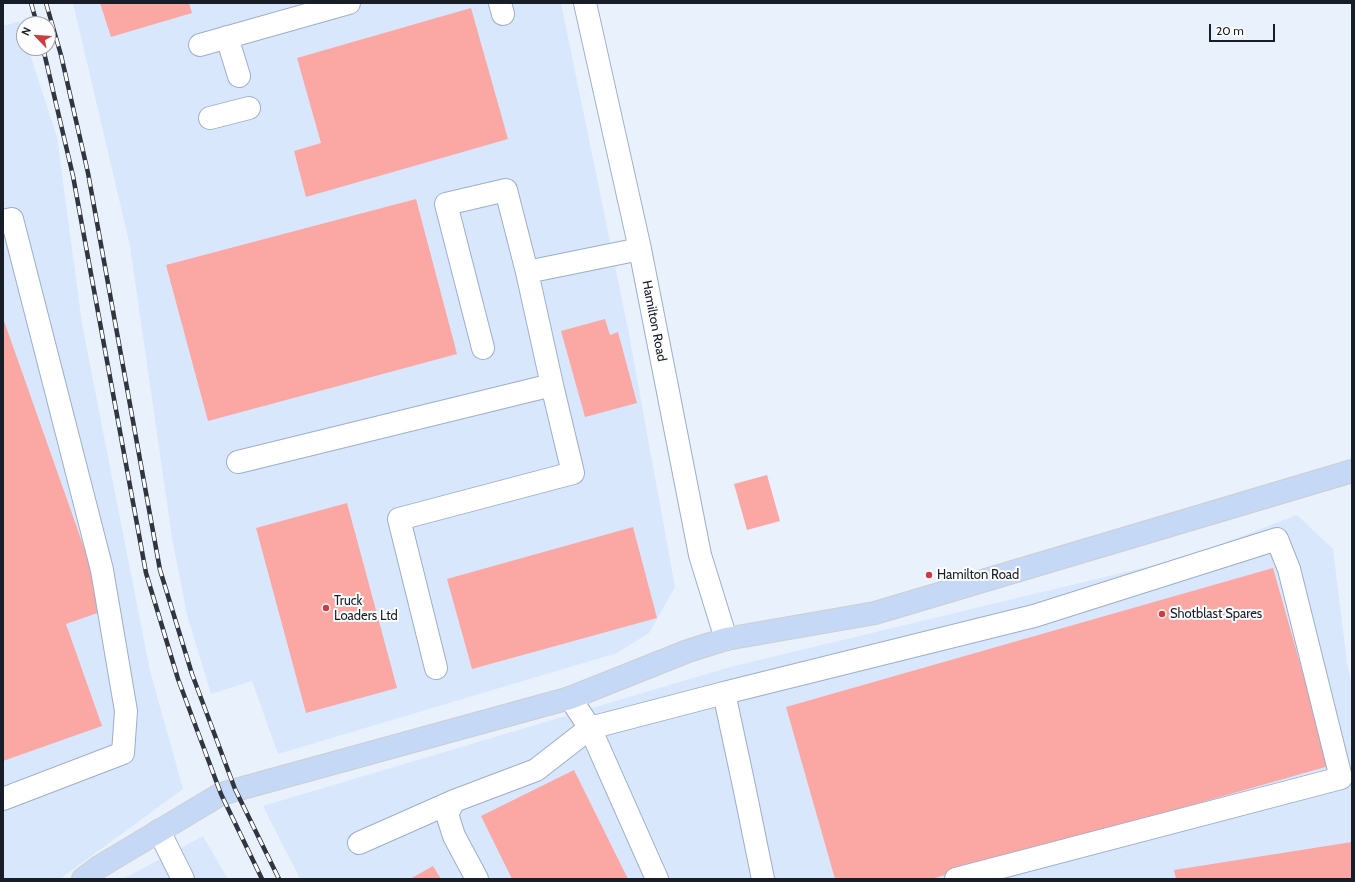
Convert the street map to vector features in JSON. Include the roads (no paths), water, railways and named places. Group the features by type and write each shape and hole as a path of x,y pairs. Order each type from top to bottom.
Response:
{"main road":[{"path":"83,879 99,867 221,794 570,698 688,651 726,639 874,613 1352,471"}],"street":[{"path":"200,45 349,3"},
{"name":"Hamilton Road","path":"585,3 640,249 700,555 726,639"},
{"path":"227,37 239,76"},
{"path":"210,118 249,108"},
{"path":"436,668 399,519 573,473 527,272 506,190 446,204 483,348"},
{"path":"3,221 12,219 102,570 126,712 122,753 3,799"},
{"path":"527,272 640,249"},
{"path":"238,462 552,385"},
{"path":"359,842 454,801 536,770 590,728 1034,616 1277,539 1289,569 1341,778 956,879"},
{"path":"724,693 762,879"},
{"path":"570,698 590,728 657,879"},
{"path":"454,801 447,814 454,836 477,879"},
{"path":"159,831 184,879"}],"railway":[{"path":"31,3 35,16"},
{"path":"46,3 61,55 88,173 160,570 192,674 235,789 279,879"},
{"path":"45,56 73,176 146,573 178,679 221,794 262,879"}],"place":[{"name":"Hamilton Road","path":"929,575"},
{"name":"Truck Loaders Ltd","path":"326,608"},
{"name":"Shotblast Spares","path":"1162,614"}]}
